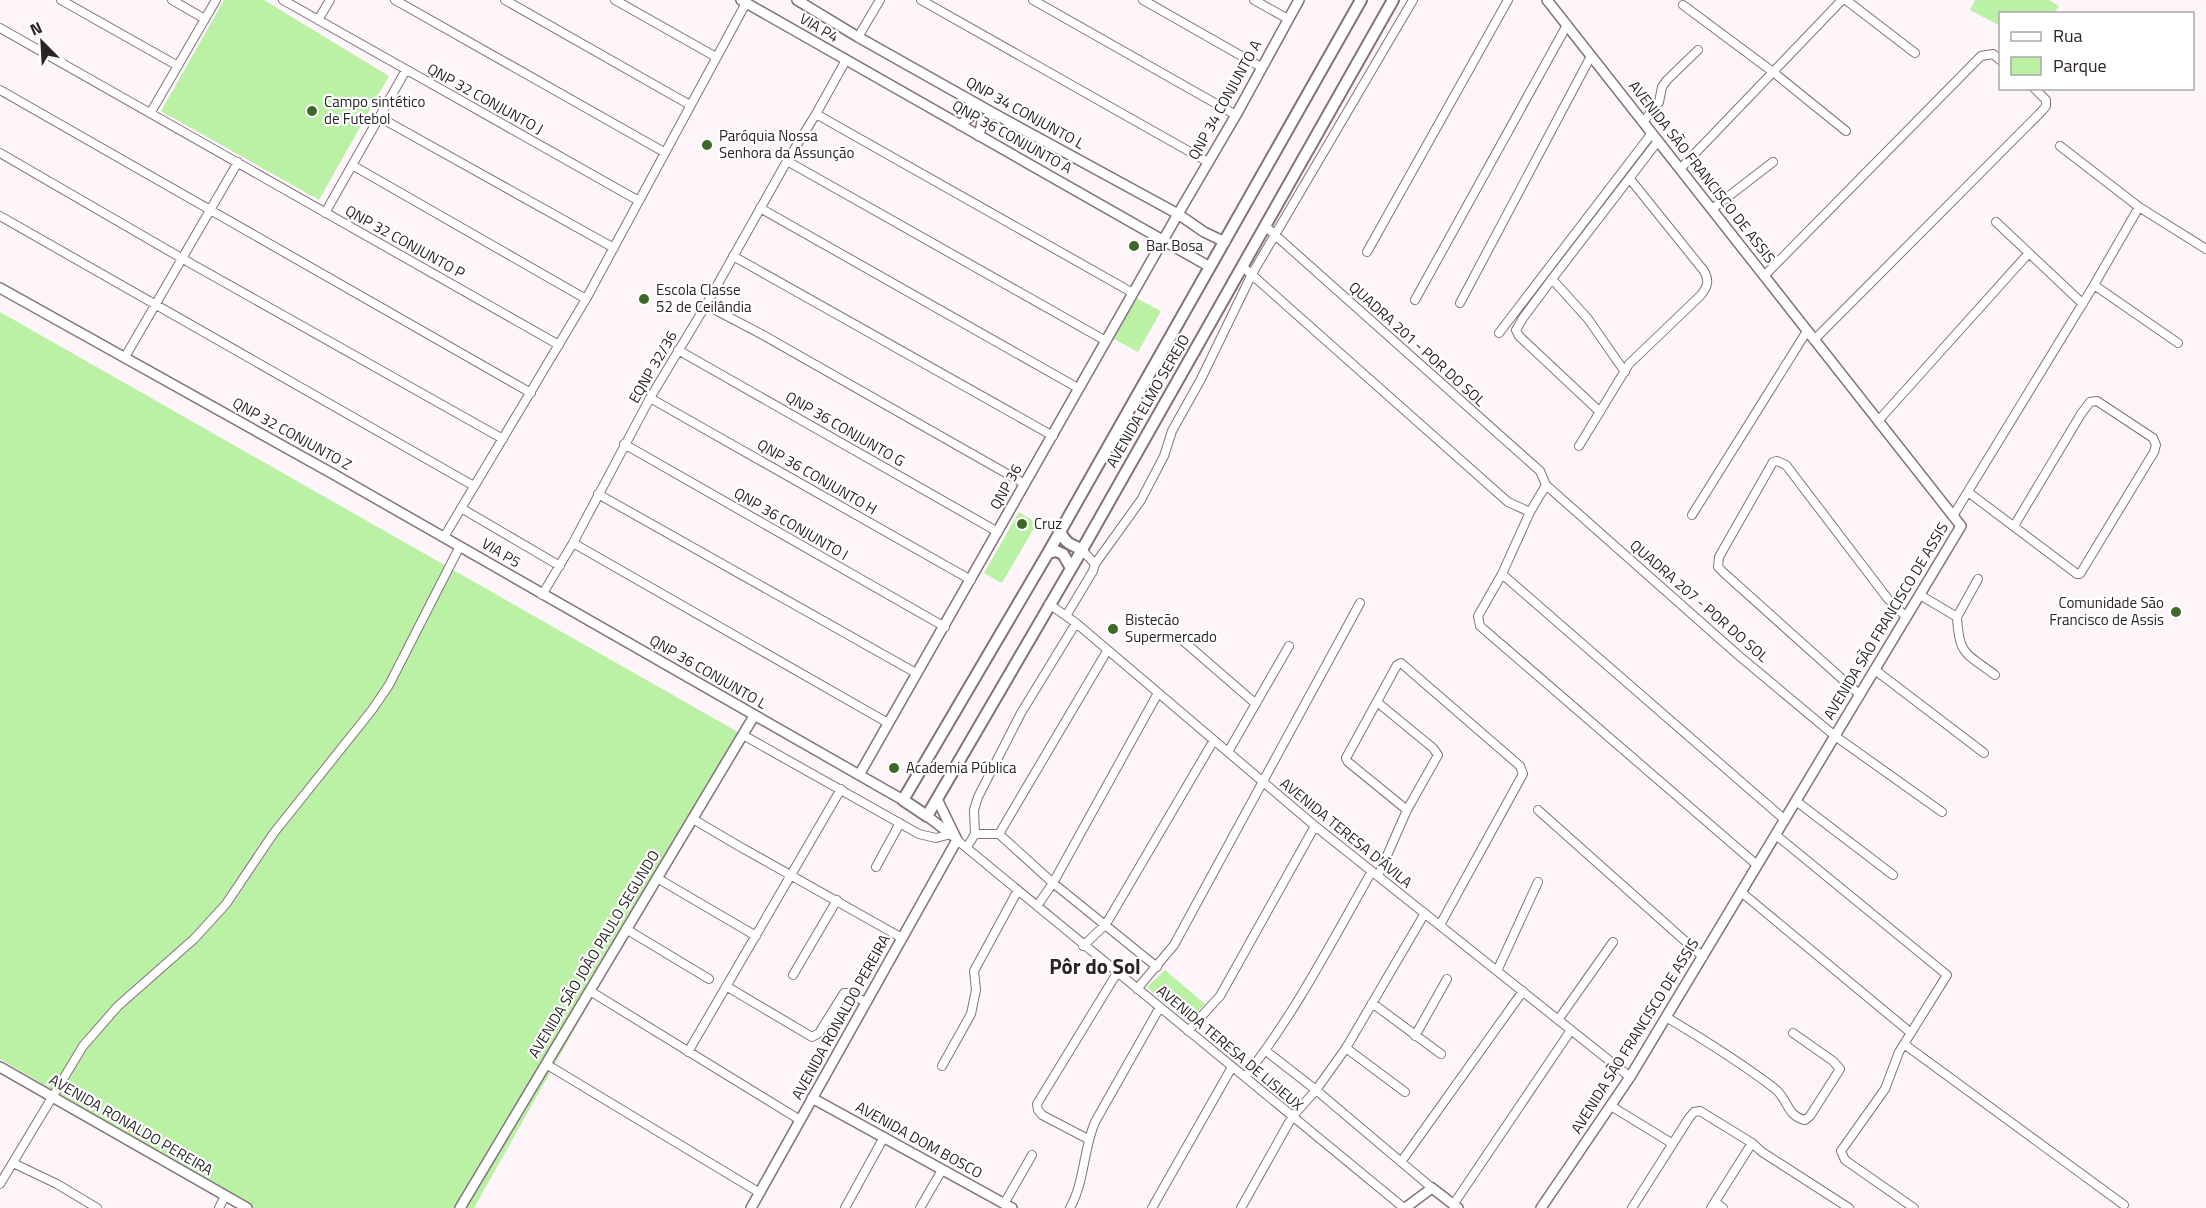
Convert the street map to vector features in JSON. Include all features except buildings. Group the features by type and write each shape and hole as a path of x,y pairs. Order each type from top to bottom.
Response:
{"main road":[{"name":"AVENIDA ELMO SEREJO","path":"903,800 1048,553 1361,0"},
{"name":"AVENIDA ELMO SEREJO","path":"927,816 1071,568 1393,0"},
{"path":"1059,531 1067,543 1081,549"},
{"path":"1048,553 1056,551 1063,554 1071,568"},
{"path":"903,800 927,816"}],"street":[{"path":"61,0 178,66"},
{"path":"172,0 205,19"},
{"path":"151,112 216,0"},
{"name":"QNP 32 CONJUNTO J","path":"283,0 639,201"},
{"path":"318,20 330,0"},
{"path":"395,0 664,152"},
{"path":"505,0 690,105"},
{"path":"615,0 716,57"},
{"name":"VIA P4","path":"797,0 858,37"},
{"path":"858,37 880,0"},
{"path":"921,0 1208,162"},
{"path":"1033,0 1236,115"},
{"path":"1143,0 1261,67"},
{"path":"1254,0 1288,19"},
{"name":"QNP 34 CONJUNTO A","path":"1178,214 1299,0"},
{"path":"1066,616 1095,564 1141,500 1164,456 1172,431 1201,379 1252,274 1413,0"},
{"path":"1367,252 1508,0"},
{"name":"AVENIDA SÃO FRANCISCO DE ASSIS","path":"1541,1208 1630,1077 1961,526 1547,0"},
{"path":"1680,169 1844,0 1915,53"},
{"path":"444,537 586,299 716,57 743,1"},
{"name":"VIA P4","path":"743,1 846,60"},
{"path":"1683,5 1773,72 1846,131"},
{"path":"1415,300 1567,25"},
{"name":"QNP 32 CONJUNTO P","path":"0,28 558,345"},
{"name":"QNP 34 CONJUNTO L","path":"858,37 1178,214"},
{"path":"1643,122 1659,102 1662,87 1667,80 1698,50"},
{"path":"1764,276 1981,56 1993,54 1999,58"},
{"path":"1461,303 1591,56"},
{"name":"EQNP 32/36","path":"542,595 573,543 650,398 846,60"},
{"name":"QNP 36 CONJUNTO A","path":"846,60 1164,240"},
{"path":"325,213 406,70"},
{"path":"0,90 531,393"},
{"path":"1814,340 2042,111 2046,106 2046,100 2036,90"},
{"path":"960,125 971,116 974,102"},
{"path":"979,136 982,122 993,113"},
{"path":"816,114 1133,293"},
{"path":"379,117 614,248"},
{"path":"1499,333 1652,133"},
{"path":"1600,412 1516,330 1552,279 1658,141"},
{"path":"2060,146 2139,207 2206,249"},
{"path":"0,153 183,260 503,439"},
{"path":"787,161 1106,341"},
{"path":"125,357 238,162"},
{"path":"1712,209 1773,162"},
{"path":"352,165 586,299"},
{"path":"1579,446 1639,353 1700,296 1708,282 1704,271 1630,179"},
{"path":"1953,516 2083,304 2139,207"},
{"path":"760,208 1078,388"},
{"path":"1178,214 1204,232 1224,242"},
{"name":"QNP 36","path":"859,775 1178,214"},
{"path":"0,216 474,486"},
{"path":"1996,222 2083,304"},
{"name":"QUADRA 201 - POR DO SOL","path":"1265,226 1540,471 1546,485"},
{"path":"1164,240 1209,267"},
{"path":"1878,421 2028,254"},
{"path":"733,256 1053,436"},
{"path":"1242,266 1499,495 1520,509 1530,512"},
{"path":"1552,279 1588,319 1625,372"},
{"path":"2094,285 2178,343"},
{"name":"QNP 32 CONJUNTO Z","path":"0,288 444,537"},
{"path":"706,305 1025,484"},
{"path":"1692,515 1808,331"},
{"name":"QNP 36 CONJUNTO G","path":"678,350 998,532"},
{"name":"QNP 36 CONJUNTO H","path":"650,398 971,580"},
{"path":"1968,492 2014,526 2080,574 2154,452 2156,445 2153,438 2097,401 2090,402 2014,526"},
{"name":"QNP 36 CONJUNTO I","path":"624,444 945,627"},
{"path":"1860,695 1718,567 1719,557 1773,462 1777,461 1786,465 1888,599 1906,617"},
{"path":"1546,485 1530,512 1502,574 1478,616 1480,626 1757,865"},
{"name":"QUADRA 207 - POR DO SOL","path":"1546,485 1738,655 1835,736 1942,812"},
{"path":"598,494 916,673"},
{"path":"461,508 560,566"},
{"name":"VIA P5","path":"444,537 542,595"},
{"path":"573,543 888,723"},
{"path":"0,1184 83,1046 118,1006 194,939 226,904 273,834 372,710 389,685 460,546"},
{"path":"1081,549 1095,564"},
{"path":"1502,574 1785,820"},
{"path":"1978,579 1957,617 1958,638 1963,651 1995,675"},
{"name":"QNP 36 CONJUNTO L","path":"542,595 859,775"},
{"path":"1920,595 1957,617"},
{"path":"1137,989 1174,945 1360,603"},
{"name":"AVENIDA TERESA D'ÁVILA","path":"1049,604 1076,623 1315,826 1630,1077"},
{"path":"966,847 975,834 974,810 978,797 1021,713 1076,623"},
{"path":"1181,639 1256,704"},
{"path":"1228,752 1289,646"},
{"path":"999,834 1107,651"},
{"path":"1407,810 1346,758 1397,664 1402,664 1520,766 1522,771 1522,777 1440,925"},
{"path":"1875,670 1984,753"},
{"path":"1037,906 1053,883 1158,693"},
{"path":"1245,1077 1266,1051 1375,874 1436,759 1437,752 1377,702"},
{"name":"AVENIDA SÃO JOÃO PAULO SEGUNDO","path":"460,1208 754,716"},
{"path":"743,735 919,834 936,838 954,837"},
{"path":"1083,946 1106,924 1214,740"},
{"path":"859,775 903,800"},
{"path":"688,1052 841,789"},
{"path":"937,799 954,837"},
{"path":"1796,801 1893,875"},
{"path":"1538,810 1703,957"},
{"path":"927,816 954,837"},
{"path":"693,819 902,938"},
{"path":"876,867 900,823"},
{"path":"1188,1031 1220,996 1315,826"},
{"path":"975,834 999,834 1053,883 1157,967"},
{"path":"1776,835 1947,975 1896,1058 1885,1089 1841,1154 1845,1160 1914,1208"},
{"name":"AVENIDA RONALDO PEREIRA","path":"751,1208 902,938 954,837"},
{"name":"AVENIDA TERESA DE LISIEUX","path":"954,837 1083,946 1405,1208"},
{"path":"657,878 756,936"},
{"path":"1497,971 1538,882"},
{"path":"942,1066 971,1014 976,990 974,971 1018,890"},
{"path":"1742,892 1911,1033"},
{"path":"793,975 837,900"},
{"path":"1240,1208 1292,1117 1346,1048 1425,914"},
{"path":"626,929 709,980"},
{"path":"1558,1020 1613,942"},
{"path":"1088,1139 1042,1114 1037,1107 1038,1101 1117,973"},
{"path":"1415,1036 1447,979"},
{"path":"726,986 812,1037 819,1033 844,993 866,1002"},
{"path":"590,991 800,1120"},
{"path":"1401,1162 1523,991"},
{"path":"1371,1004 1441,1054"},
{"path":"1070,1208 1079,1188 1088,1139 1095,1122 1160,1007"},
{"path":"1666,1017 1729,1055 1774,1088 1782,1096 1792,1115 1805,1120 1810,1116 1840,1069 1833,1061 1793,1033"},
{"path":"1266,1051 1316,1089 1456,1206 1571,1030"},
{"path":"1904,1044 2124,1205"},
{"path":"1346,1048 1405,1092"},
{"path":"546,1064 759,1192"},
{"name":"AVENIDA RONALDO PEREIRA","path":"0,1067 247,1208"},
{"path":"1152,1208 1233,1067"},
{"name":"AVENIDA DOM BOSCO","path":"812,1098 1008,1206"},
{"path":"1611,1106 1673,1144"},
{"path":"1632,1208 1692,1114 1700,1111 1849,1208"},
{"path":"845,1208 884,1137"},
{"path":"1724,1208 1713,1205 1752,1143"},
{"path":"1008,1206 1032,1155"},
{"path":"13,1163 57,1184 97,1208"},
{"path":"920,1208 942,1170"},
{"path":"1405,1208 1432,1188"},
{"path":"219,1208 225,1196"}],"green space":[{"path":"224,0 264,0 389,76 319,200 161,111"},
{"path":"1975,0 2049,0 2059,6 2055,12 1999,12 1999,25 1970,10"},
{"path":"1136,298 1161,311 1138,352 1114,339"},
{"path":"0,312 743,735 693,819 474,1208 253,1208 0,1059"},
{"path":"1019,512 1037,523 1002,583 984,573"},
{"path":"1165,970 1205,1004 1187,1022 1147,987"}],"place":[{"name":"Campo sintético de Futebol","path":"312,111"},
{"name":"Paróquia Nossa Senhora da Assunção","path":"707,145"},
{"name":"Bar Bosa","path":"1134,246"},
{"name":"Escola Classe 52 de Ceilândia","path":"644,299"},
{"name":"Cruz","path":"1022,524"},
{"name":"Comunidade São Francisco de Assis","path":"2176,612"},
{"name":"Bistecão Supermercado","path":"1113,629"},
{"name":"Academia Pública","path":"894,768"}],"district":[{"name":"Pôr do Sol","path":"1095,967"}]}
